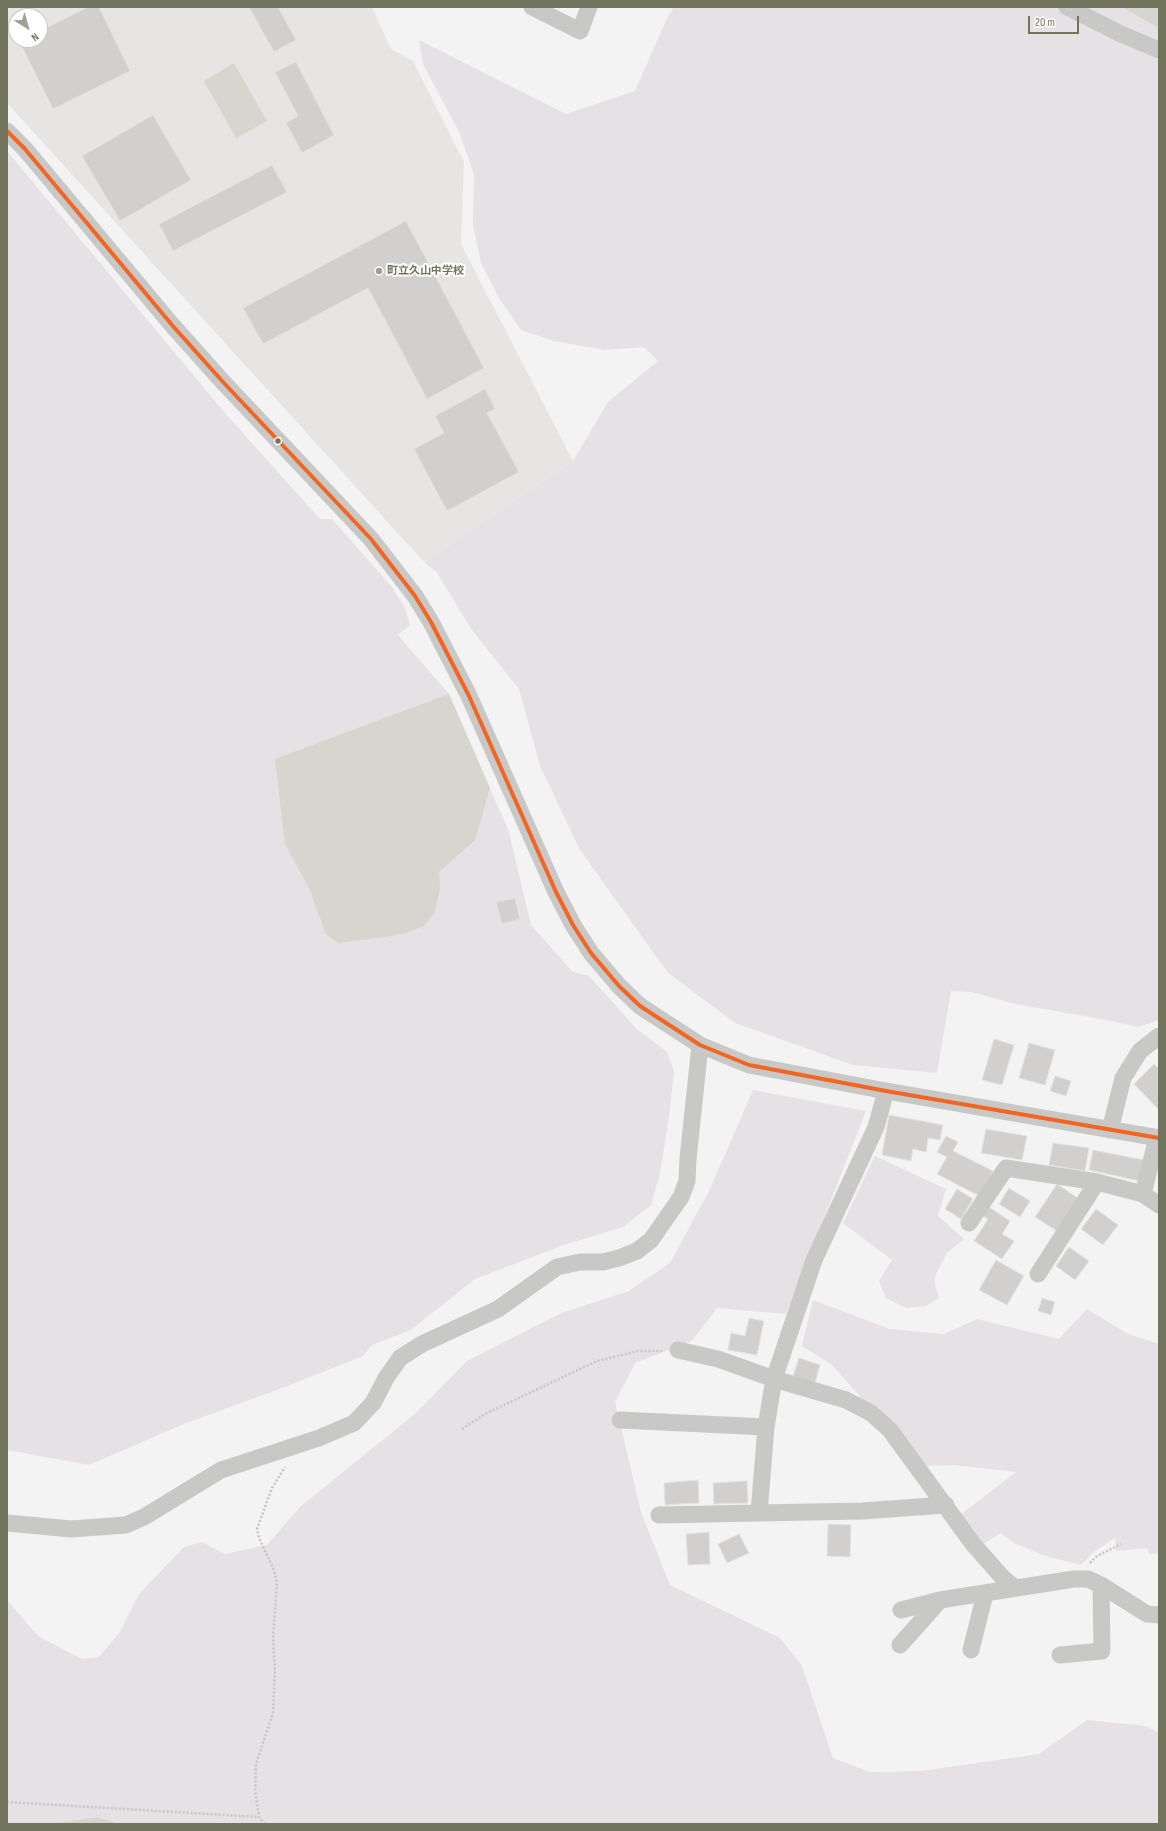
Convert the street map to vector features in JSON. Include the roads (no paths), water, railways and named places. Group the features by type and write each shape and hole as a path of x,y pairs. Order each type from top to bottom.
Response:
{"street":[{"path":"532,7 580,31 589,7"},
{"path":"1067,7 1121,34 1159,50"},
{"path":"7,130 25,149 172,325 223,382 371,539 390,564 431,622 448,653 469,696 556,892 576,931 591,953 614,980 640,1006 700,1046 749,1065 886,1091 1158,1138 1143,1194"},
{"path":"1110,1130 1123,1078 1140,1051 1159,1036"},
{"path":"7,1523 71,1529 126,1525 144,1517 221,1470 319,1438 354,1423 373,1403 386,1378 400,1358 422,1344 498,1309 557,1267 580,1262 603,1262 620,1258 637,1251 651,1240 681,1197 687,1181 700,1046"},
{"path":"760,1513 766,1427 774,1380 814,1260 876,1127 886,1091"},
{"path":"969,1223 1006,1168 1097,1182 1143,1194 1159,1205"},
{"path":"1038,1274 1097,1182"},
{"path":"678,1350 718,1359 774,1380 846,1400 871,1413 890,1430 973,1544 1003,1578 1014,1587"},
{"path":"620,1420 766,1427"},
{"path":"659,1515 862,1511 946,1505"},
{"path":"900,1610 940,1600 985,1594 1014,1587 1040,1585 1074,1578 1088,1579 1102,1585 1147,1614 1159,1615"},
{"path":"1060,1655 1102,1650 1102,1585"},
{"path":"971,1650 985,1594"},
{"path":"900,1645 940,1600"}],"place":[{"name":"町立久山中学校","path":"379,271"}]}
